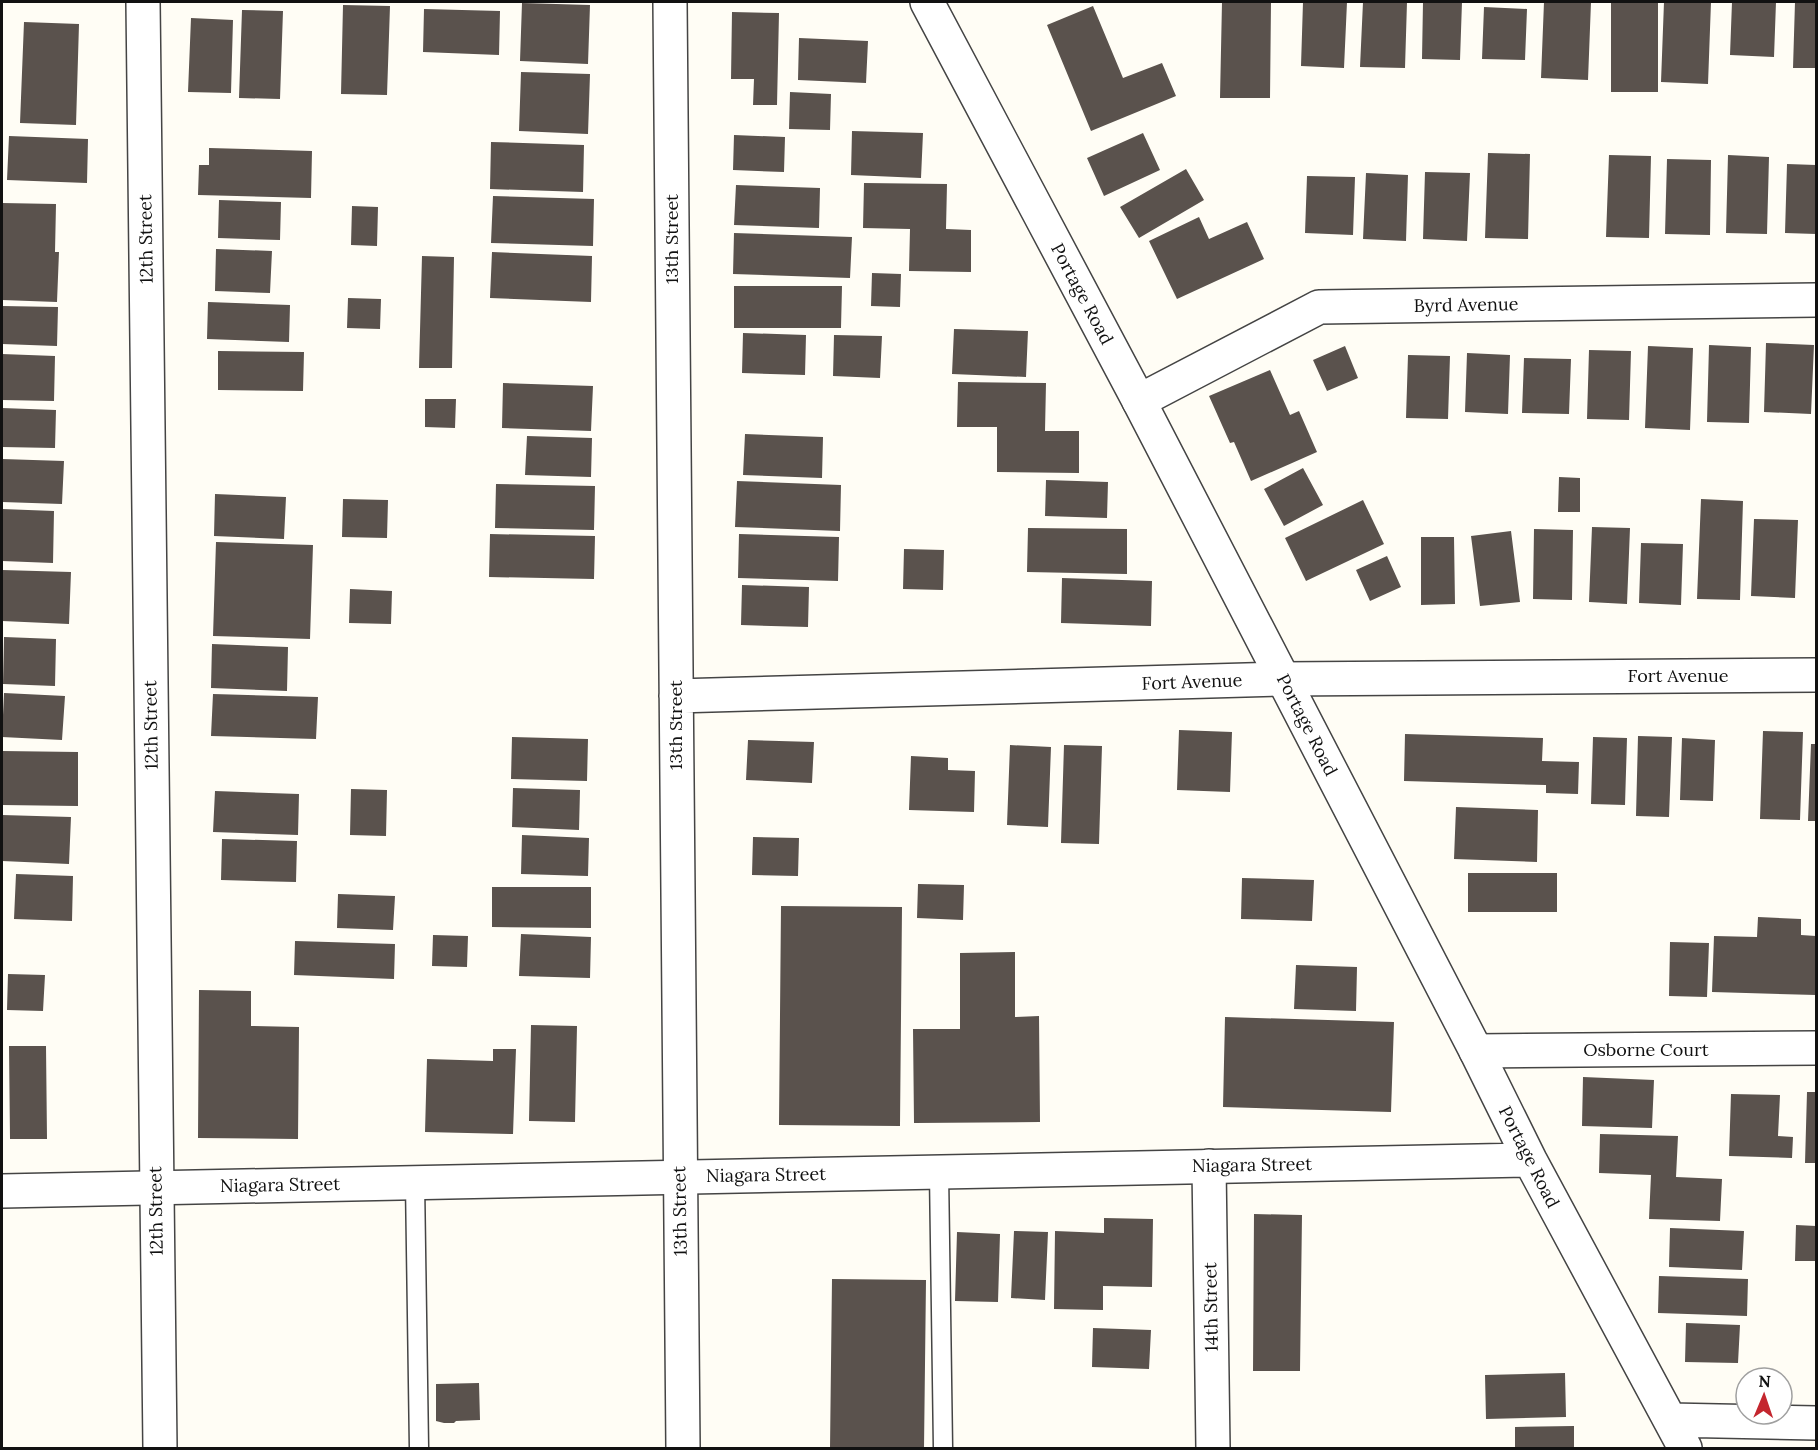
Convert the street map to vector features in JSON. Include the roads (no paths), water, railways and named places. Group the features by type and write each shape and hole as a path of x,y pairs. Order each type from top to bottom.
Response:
{"street":[{"name":"12th Street","path":"143,2 160,1449"},
{"name":"13th Street","path":"670,2 683,1449"},
{"name":"Portage Road","path":"927,2 1139,401 1476,1051 1530,1160 1685,1449"},
{"name":"Byrd Avenue","path":"1139,401 1318,307 1816,300"},
{"name":"Fort Avenue","path":"676,696 1283,679 1816,675"},
{"name":"Osborne Court","path":"1476,1051 1816,1048"},
{"name":"Niagara Street","path":"2,1191 1530,1160"},
{"name":"14th Street","path":"1209,1166 1213,1449"},
{"path":"1670,1420 1816,1423"}],"lane":[{"path":"939,1172 943,1449"},
{"path":"415,1182 419,1449"}]}
